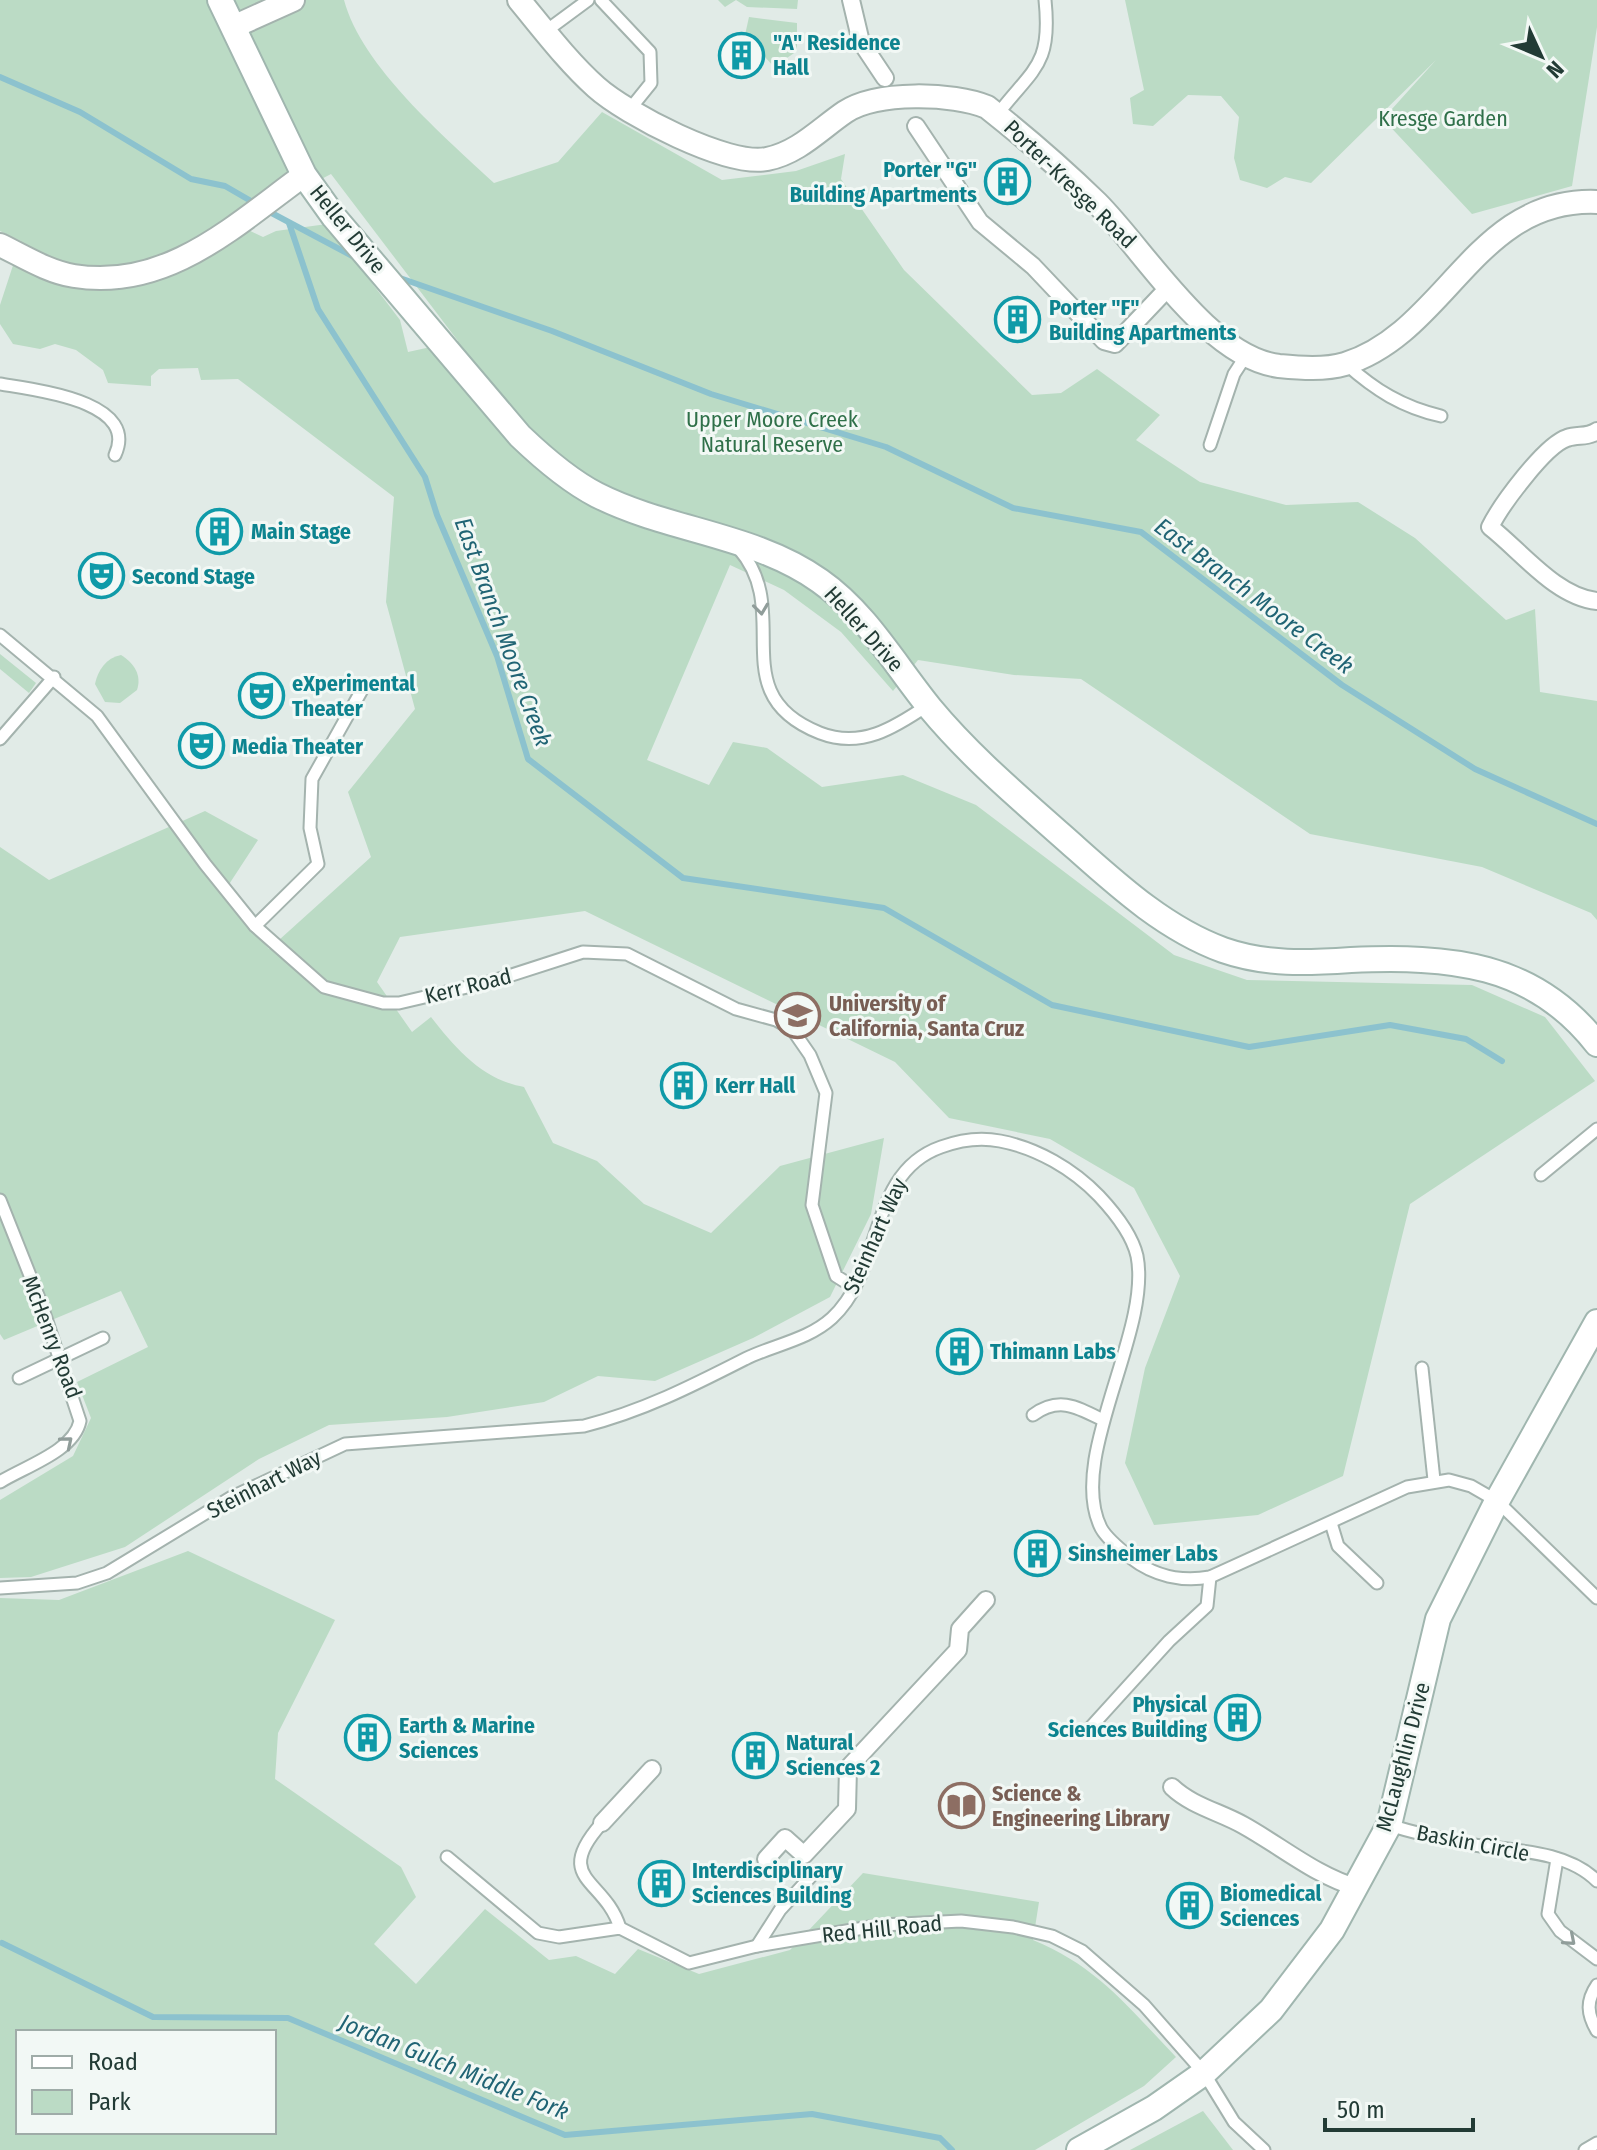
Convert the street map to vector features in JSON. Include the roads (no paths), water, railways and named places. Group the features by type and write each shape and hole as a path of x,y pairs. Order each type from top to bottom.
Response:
{"main road":[{"name":"Heller Drive","path":"220,0 304,175 520,436 571,479 635,511 786,560 822,582 862,619 928,705 979,763 1152,912 1201,940 1258,960 1288,964 1419,959 1483,967 1518,979 1546,994 1597,1044"},
{"name":"McLaughlin Drive","path":"1079,2150 1204,2073 1271,2010 1309,1963 1358,1888 1389,1825 1438,1619 1497,1501 1597,1322"}],"street":[{"path":"233,27 293,0"},
{"name":"Porter-Kresge Road","path":"519,0 596,87 630,109 709,150 747,160 766,159 788,152 847,110 870,101 969,100 997,115 1097,203 1169,287 1222,339 1272,365 1345,364 1382,346 1508,227 1552,204 1597,202"},
{"path":"851,0 861,42 885,78"},
{"path":"916,126 980,222 1033,266 1104,341 1115,344 1169,287"},
{"path":"1,247 73,276 116,278 153,271 193,254 243,222 304,175"},
{"path":"1597,431 1565,438 1529,472 1500,506 1490,527 1565,590 1580,599 1597,601"},
{"path":"766,1859 785,1838 804,1855 847,1809 848,1768 958,1650 960,1629 986,1600"},
{"path":"602,1823 652,1769"},
{"path":"1172,1787 1181,1796 1242,1824 1300,1860 1358,1888"}],"lane":[{"path":"546,31 588,0"},
{"path":"601,0 650,52 651,83 630,109"},
{"path":"997,115 1039,67 1045,49 1045,0"},
{"path":"1210,445 1234,374 1247,354"},
{"path":"1345,364 1371,387 1410,409 1441,416"},
{"path":"0,384 72,399 112,419 120,432 121,442 115,455"},
{"path":"730,540 749,561 760,596 764,677 780,711 799,724 825,735 855,740 881,734 928,705"},
{"name":"Kerr Road","path":"0,635 54,677 107,728 205,864 255,926 324,987 383,1003 399,1003 493,981 583,952 627,954 736,1009 776,1020 792,1029 810,1055 826,1093 812,1205 836,1276 855,1288"},
{"path":"0,739 54,677"},
{"path":"255,926 318,864 310,828 312,779 363,688"},
{"path":"1541,1175 1597,1129"},
{"name":"Steinhart Way","path":"0,1588 77,1583 107,1573 232,1497 345,1444 565,1428 621,1417 812,1332 831,1320 855,1288 868,1261 895,1181 923,1153 971,1139 998,1140 1048,1157 1099,1196 1122,1224 1137,1254 1137,1297 1103,1420 1094,1492 1102,1528 1137,1562 1166,1576 1185,1580 1210,1577 1407,1487 1434,1480 1463,1483 1497,1501 1597,1598"},
{"name":"McHenry Road","path":"0,1200 79,1408 78,1433 64,1447 0,1482"},
{"path":"19,1378 103,1338"},
{"path":"1422,1368 1434,1480"},
{"path":"1033,1415 1047,1404 1062,1402 1103,1420"},
{"path":"1331,1523 1338,1546 1377,1583"},
{"path":"1090,1728 1169,1641 1207,1606 1210,1577"},
{"path":"447,1857 511,1915 538,1933 559,1937 620,1928 607,1902 581,1873 579,1855 586,1840 602,1823"},
{"name":"Baskin Circle","path":"1389,1825 1438,1839 1557,1859 1581,1868 1597,1881"},
{"name":"Baskin Circle","path":"1557,1859 1548,1914 1560,1931 1597,1959"},
{"path":"757,1946 780,1910 815,1872"},
{"name":"Red Hill Road","path":"620,1928 689,1963 757,1946 882,1925 961,1921 1013,1927 1052,1936 1082,1951 1144,2005 1204,2073 1234,2122 1264,2150"},
{"path":"1597,1985 1588,1998 1590,2018 1597,2031"},
{"path":"1585,2150 1597,2143"}],"waterway":[{"name":"East Branch Moore Creek","path":"0,77 80,112 191,179 225,186 256,204"},
{"name":"East Branch Moore Creek","path":"266,210 358,259"},
{"name":"East Branch Moore Creek","path":"289,223 318,309 425,477 437,515 497,656 528,759 683,878 884,908 1052,1005 1249,1047 1390,1025 1466,1039 1502,1061"},
{"name":"East Branch Moore Creek","path":"397,277 552,331 711,394 886,447 1013,508 1141,532 1342,685 1475,769 1597,824"},
{"name":"Jordan Gulch Middle Fork","path":"2,1943 153,2017 288,2018 565,2135 812,2114 940,2138 952,2150"}],"place":[{"name":"\"A\" Residence Hall","path":"742,55"},
{"name":"Porter \"G\" Building Apartments","path":"1008,182"},
{"name":"Porter \"F\" Building Apartments","path":"1018,320"},
{"name":"Main Stage","path":"220,531"},
{"name":"Second Stage","path":"101,576"},
{"name":"eXperimental Theater","path":"261,696"},
{"name":"Media Theater","path":"201,746"},
{"name":"University of California, Santa Cruz","path":"798,1016"},
{"name":"Kerr Hall","path":"684,1085"},
{"name":"Thimann Labs","path":"959,1351"},
{"name":"Sinsheimer Labs","path":"1037,1553"},
{"name":"Physical Sciences Building","path":"1238,1717"},
{"name":"Earth & Marine Sciences","path":"368,1738"},
{"name":"Natural Sciences 2","path":"755,1755"},
{"name":"Science & Engineering Library","path":"961,1806"},
{"name":"Interdisciplinary Sciences Building","path":"661,1883"},
{"name":"Biomedical Sciences","path":"1189,1906"}],"park label":[{"name":"Kresge Garden","path":"1443,118"},
{"name":"Upper Moore Creek Natural Reserve","path":"772,432"}]}
